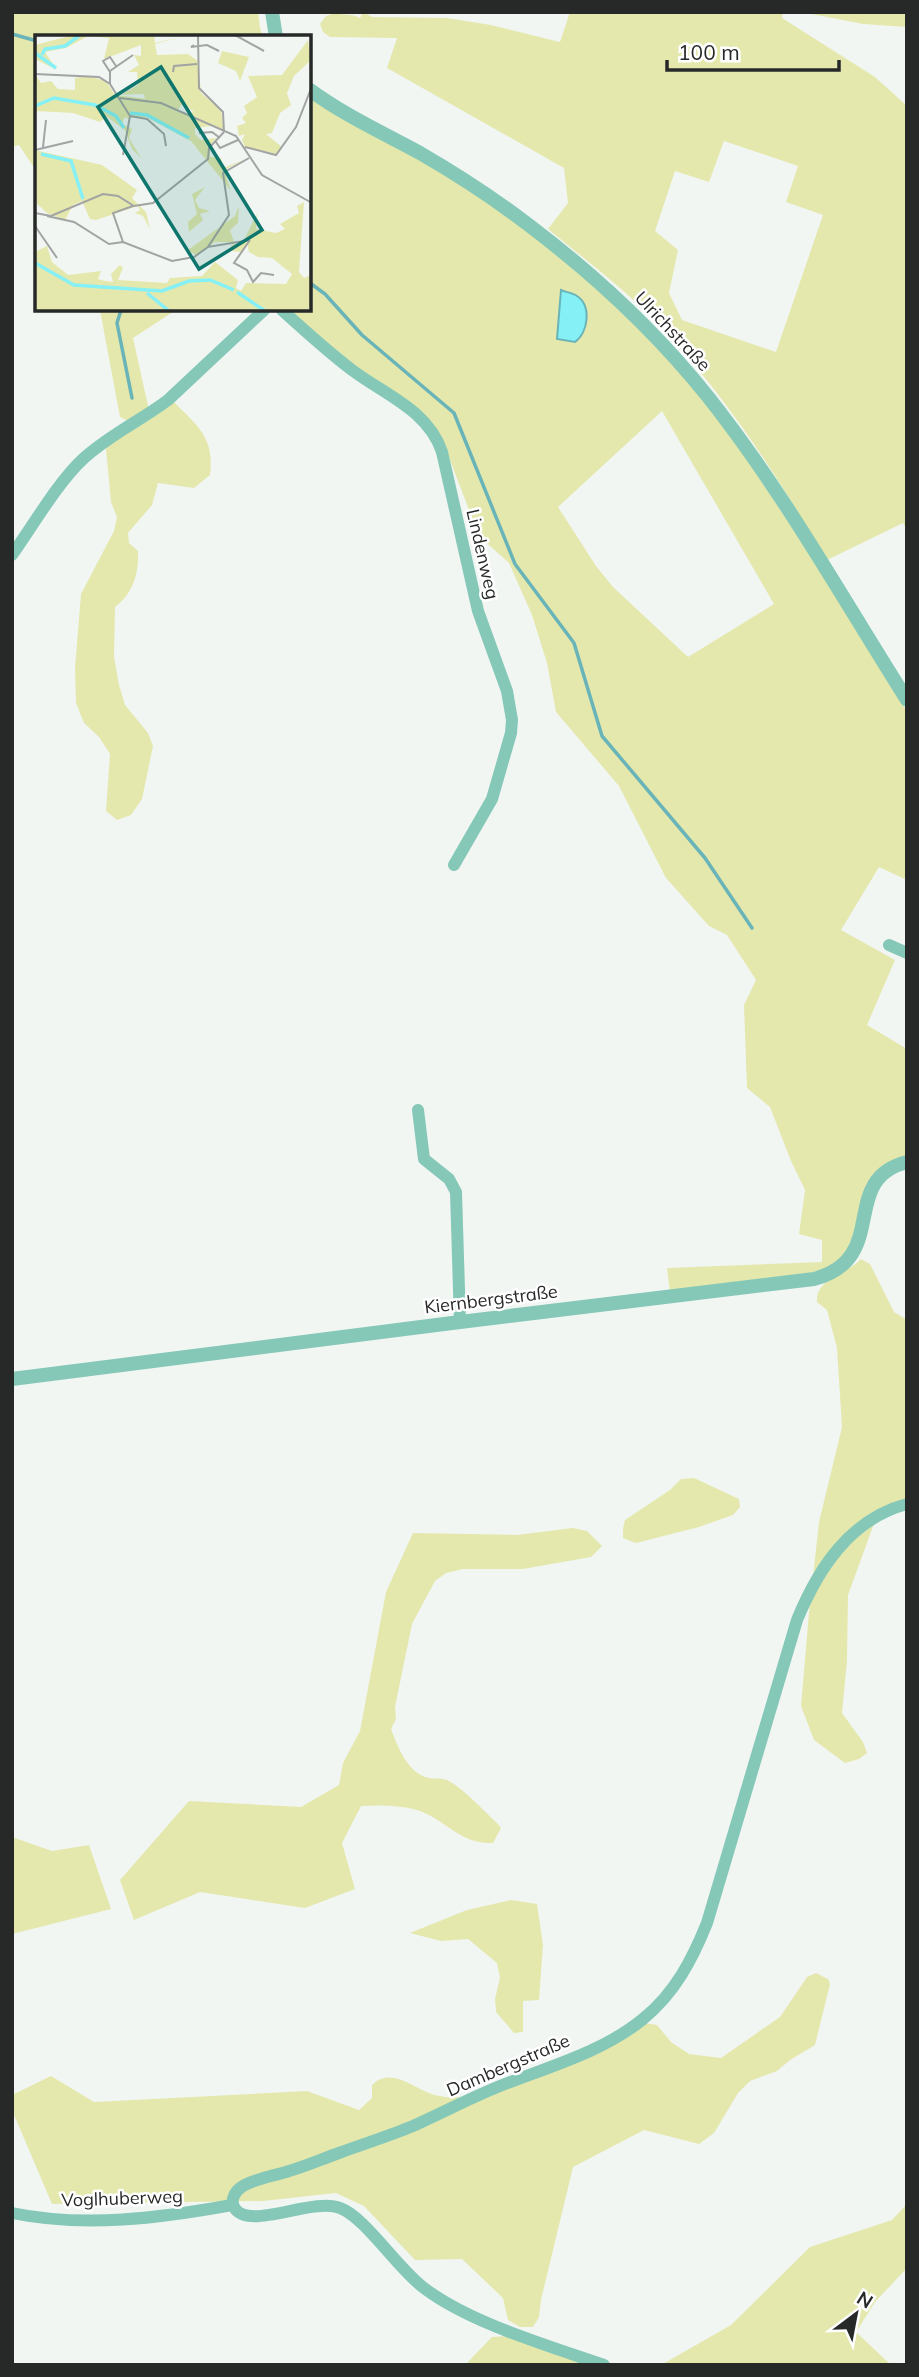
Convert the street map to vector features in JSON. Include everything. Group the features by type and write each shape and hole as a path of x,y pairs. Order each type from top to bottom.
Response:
{"street":[{"path":"272,12 276,35"},
{"name":"Ulrichstraße","path":"312,91 345,113 457,175 498,202 563,252 630,311 692,377 747,448 907,700"},
{"path":"12,555 83,459 118,430 150,413 167,400 262,312"},
{"name":"Lindenweg","path":"284,312 354,372 423,419 438,440 442,452 478,611 507,691 512,720 512,733 492,799 454,865"},
{"path":"889,945 907,953"},
{"path":"418,1110 424,1159 449,1179 456,1192 460,1322"},
{"name":"Kiernbergstraße","path":"12,1379 825,1276 837,1271 852,1257 860,1238 870,1192 875,1183 891,1168 907,1162"},
{"name":"Dambergstraße","path":"232,2205 236,2191 243,2185 290,2171 411,2126 487,2091 604,2044 644,2019 667,1996 690,1964 707,1923 797,1620 808,1593 824,1566 845,1541 879,1515 907,1504"},
{"path":"232,2205 245,2216 256,2218 315,2205 345,2209 366,2227 399,2265 438,2297 505,2329 604,2365"},
{"name":"Voglhuberweg","path":"12,2213 49,2218 114,2219 167,2216 232,2205"}],"green space":[{"path":"12,12 258,12 262,35 35,35 35,169 19,145 12,147"},
{"path":"363,12 372,17 447,18 491,25 560,42 570,12 783,12 782,18 875,77 907,106 907,530 903,523 827,560 768,465 703,375 641,307 548,229 568,203 564,168 387,68 397,38 330,37 323,32 320,24 326,16 335,13 360,18","holes":["724,141 798,166 786,202 823,215 776,352 682,320 669,293 678,250 655,231 675,171 709,182"]},
{"path":"801,12 907,12 907,27 863,24"},
{"path":"312,96 470,190 529,232 613,302 690,382 747,458 907,712 907,880 879,867 841,930 895,960 867,1025 907,1049 907,1158 884,1167 850,1251 822,1271 670,1292 667,1268 822,1262 822,1240 799,1234 805,1190 770,1107 747,1088 744,1005 756,980 727,935 709,926 666,878 619,786 556,712 547,663 532,615 509,563 479,536 447,452 374,381 289,312 312,312","holes":["662,411 774,604 688,657 613,587 596,566 558,507"]},
{"path":"100,312 173,312 133,338 149,410 128,421 120,417"},
{"path":"172,400 196,424 207,441 210,450 210,475 194,488 158,483 152,505 128,533 129,543 138,551 137,567 134,582 126,596 115,607 114,657 125,705 148,733 153,746 142,799 131,815 117,820 106,811 110,754 99,737 84,723 76,703 75,668 81,594 114,531 117,517 111,502 106,449 111,442"},
{"path":"861,1259 870,1264 894,1312 907,1320 907,1498 879,1510 848,1595 847,1661 842,1713 863,1742 867,1753 859,1759 845,1763 814,1740 801,1706 819,1522 842,1427 837,1348 827,1310 817,1302 818,1294 826,1282"},
{"path":"694,1478 739,1499 740,1507 733,1515 699,1527 636,1543 623,1538 625,1520 670,1490 681,1479"},
{"path":"573,1528 587,1531 602,1546 591,1557 523,1569 463,1569 446,1573 435,1581 412,1624 395,1707 396,1719 391,1729 404,1757 413,1769 425,1777 444,1779 453,1784 497,1823 501,1828 493,1843 482,1843 462,1836 417,1810 361,1806 342,1843 355,1889 305,1908 200,1892 134,1920 120,1880 189,1801 301,1807 339,1785 343,1763 360,1731 386,1592 413,1533 517,1535"},
{"path":"12,1837 52,1851 89,1845 111,1909 12,1934"},
{"path":"511,1900 537,1904 543,1945 539,2000 523,2001 523,2032 514,2033 496,2012 495,1999 500,1978 497,1963 468,1939 441,1941 410,1933 467,1910"},
{"path":"816,1973 828,1979 830,1984 815,2045 777,2071 750,2081 738,2093 714,2133 699,2144 644,2130 573,2167 539,2317 533,2327 520,2327 508,2320 503,2298 462,2259 415,2260 364,2206 336,2193 263,2201 52,2204 12,2110 12,2095 51,2076 94,2102 307,2091 359,2110 372,2098 372,2085 388,2077 397,2078 431,2094 463,2097 644,2023 657,2025 671,2042 689,2054 721,2058 780,2017 807,1977"},
{"path":"907,2204 907,2268 875,2302 856,2332 891,2365 661,2365 731,2325 810,2247 892,2220"},
{"path":"511,2336 591,2365 465,2365 492,2337"}],"water":[{"path":"561,290 577,296 585,306 585,326 575,342 557,339"}],"waterway":[{"path":"12,34 35,40"},
{"path":"312,284 325,294 362,335 454,413 515,564 574,643 602,736 705,858 752,928"},
{"path":"120,312 117,323 132,398"}]}
